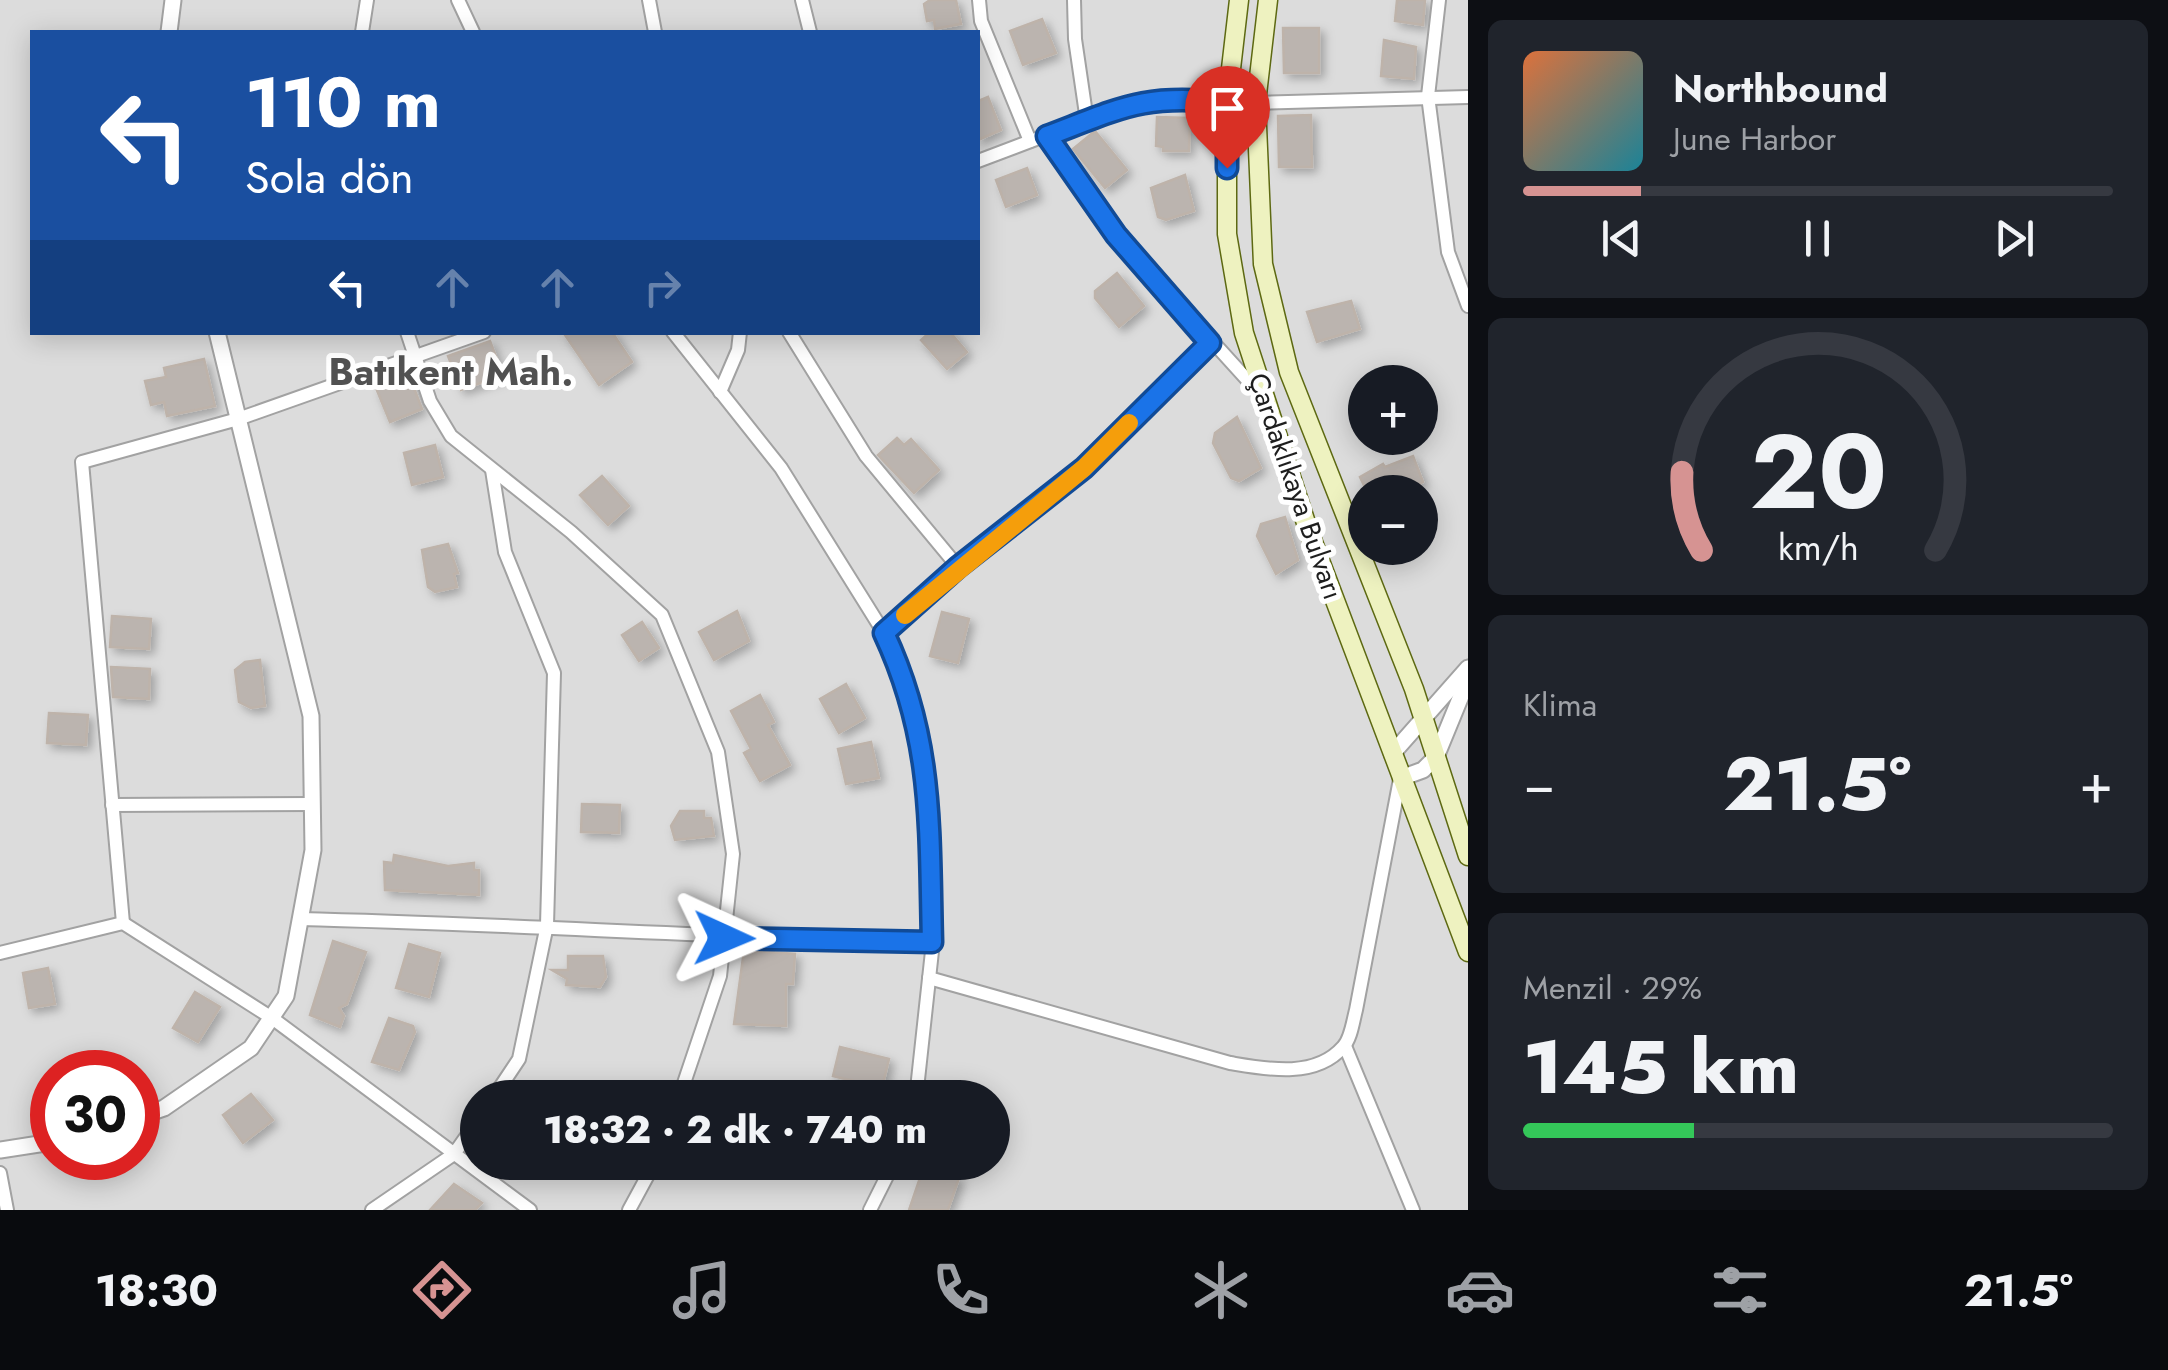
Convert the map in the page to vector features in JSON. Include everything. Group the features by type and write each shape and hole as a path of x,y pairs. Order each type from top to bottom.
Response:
{"main road":[{"name":"Çardaklıkaya Bulvarı","path":"1239,0 1227,103 1226,234 1244,333 1392,754 1468,952"},
{"name":"Çardaklıkaya Bulvarı","path":"1268,0 1256,104 1263,264 1288,372 1425,720 1468,856"}],"street":[{"path":"169,30 173,0"},
{"path":"362,30 367,0"},
{"path":"458,0 472,30"},
{"path":"649,0 655,30"},
{"path":"802,0 810,30"},
{"path":"979,0 981,21 1030,140"},
{"path":"1074,0 1074,39 1086,121"},
{"path":"1439,0 1428,96 1448,252 1468,306"},
{"path":"980,159 1131,103 1180,98 1256,104 1468,97"},
{"path":"1047,136 1116,235 1210,343 1265,399"},
{"path":"160,1109 252,1048 286,996 313,850 311,716 218,335"},
{"path":"408,335 430,401 451,436 571,532 662,615 718,752 733,854 720,976 685,1080"},
{"path":"122,922 82,462 238,420 416,360 477,335"},
{"path":"675,335 781,468 884,633 909,686 928,776 932,942 918,1080"},
{"path":"720,392 738,350 740,335"},
{"path":"791,335 866,456 958,567"},
{"path":"884,633 958,567 1084,468 1210,343"},
{"path":"492,470 505,552 554,673 547,925 520,1058 505,1080"},
{"path":"1392,754 1468,668"},
{"path":"929,978 1247,1066 1281,1071 1320,1063 1345,1046 1356,1010 1401,778 1424,770 1436,757 1468,679"},
{"path":"112,804 312,804"},
{"path":"300,919 547,925 724,938 932,942"},
{"path":"0,953 122,922 272,1018 530,1210"},
{"path":"1345,1046 1413,1210"},
{"path":"0,1150 30,1145"},
{"path":"372,1210 454,1154 460,1146"},
{"path":"0,1173 7,1210"},
{"path":"630,1210 646,1180"},
{"path":"870,1210 885,1180"}],"shaded area":[{"path":"0,0 1468,0 1468,1210 0,1210"}],"building":[{"path":"930,0 956,0 961,24 935,29 934,20 927,21 924,4"},
{"path":"1397,0 1425,0 1423,25 1395,21"},
{"path":"1042,19 1056,53 1023,65 1010,31"},
{"path":"1283,28 1319,28 1319,73 1284,73"},
{"path":"1384,40 1416,47 1414,79 1381,76"},
{"path":"988,97 1001,130 980,139 980,100"},
{"path":"1311,115 1312,167 1279,167 1278,116"},
{"path":"1157,117 1190,118 1189,151 1163,151 1163,147 1156,146"},
{"path":"1095,131 1127,170 1105,188 1073,149"},
{"path":"1027,168 1037,195 1006,207 996,180"},
{"path":"1185,175 1194,211 1166,220 1158,217 1151,188"},
{"path":"1117,273 1144,306 1119,327 1095,298 1095,291"},
{"path":"1351,301 1360,329 1317,342 1307,312"},
{"path":"565,335 614,335 632,362 599,385"},
{"path":"927,335 953,335 967,352 947,369 921,340"},
{"path":"490,341 503,375 461,390 448,356"},
{"path":"204,359 215,406 167,416 164,402 151,405 145,381 166,377 164,368"},
{"path":"409,375 422,409 390,422 376,388"},
{"path":"1237,417 1261,468 1239,481 1231,478 1213,443 1215,433"},
{"path":"897,438 904,445 911,439 939,470 914,493 878,455"},
{"path":"435,445 443,477 412,485 404,453"},
{"path":"1413,456 1420,475 1364,475 1383,464 1385,467"},
{"path":"602,476 629,506 608,525 580,495"},
{"path":"1285,517 1298,560 1276,574 1257,536 1261,524"},
{"path":"448,544 458,573 454,574 457,587 435,592 428,587 422,550"},
{"path":"737,611 749,641 714,660 699,632"},
{"path":"942,612 969,619 958,663 930,656"},
{"path":"112,616 151,619 149,649 110,647"},
{"path":"642,622 659,648 639,661 622,635"},
{"path":"260,660 265,706 251,708 239,702 235,670 245,662"},
{"path":"111,667 150,669 149,699 113,697"},
{"path":"846,684 865,718 839,733 820,699"},
{"path":"760,695 774,722 768,725 790,765 760,781 744,753 751,749 731,711"},
{"path":"49,713 88,715 86,745 47,743"},
{"path":"871,742 879,778 846,784 838,749"},
{"path":"582,804 620,805 619,833 581,832"},
{"path":"680,811 704,811 704,818 711,818 714,836 675,840 671,826"},
{"path":"394,855 448,866 474,863 474,870 479,870 479,895 385,890 384,862 393,863"},
{"path":"333,941 366,952 347,1004 339,1008 344,1016 340,1027 310,1015"},
{"path":"409,944 440,953 429,997 396,988"},
{"path":"744,950 795,954 793,984 786,984 786,1026 734,1024"},
{"path":"568,956 603,956 606,977 600,987 566,985 567,979 552,970 568,970"},
{"path":"48,968 55,1004 29,1008 23,973"},
{"path":"195,992 220,1007 198,1042 173,1028"},
{"path":"389,1018 413,1026 415,1032 399,1070 372,1062"},
{"path":"840,1047 889,1059 884,1080 833,1076"},
{"path":"251,1094 273,1120 243,1143 223,1115"},
{"path":"919,1180 958,1180 948,1210 909,1210"},
{"path":"454,1184 482,1203 475,1210 430,1210"}],"slow traffic":[{"path":"905,615 958,567 1084,468 1129,423"}],"district":[{"name":"Batıkent Mah.","path":"451,372"}],"route":[{"path":"724,938 932,942 928,776 909,686 884,633 958,567 1084,468 1210,343 1116,235 1047,136 1131,103 1180,98 1227,103 1227,168"}]}
